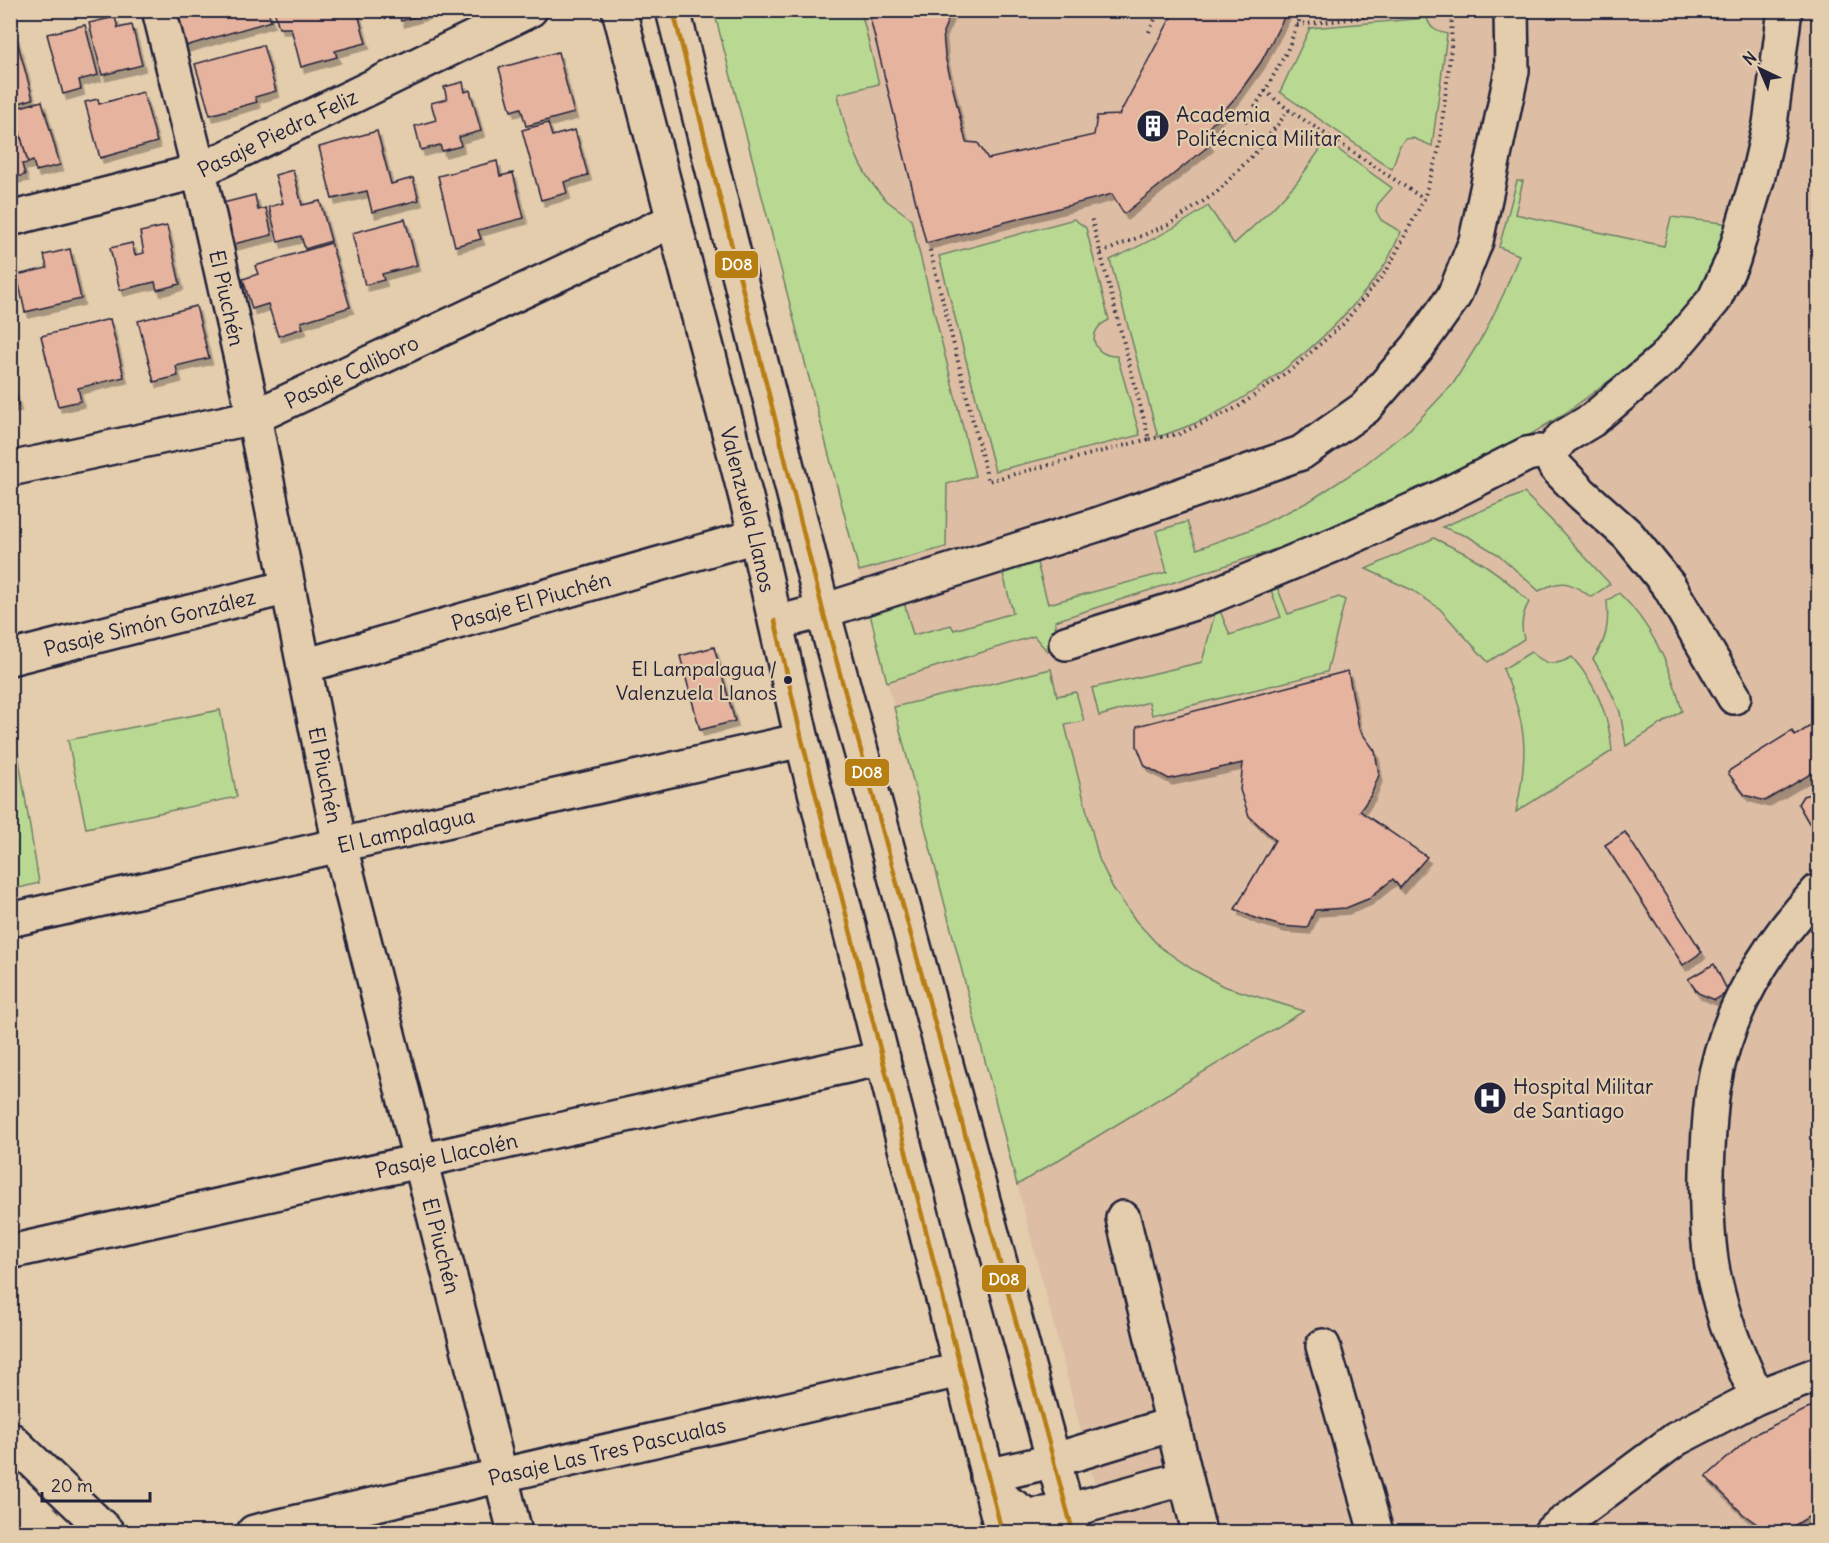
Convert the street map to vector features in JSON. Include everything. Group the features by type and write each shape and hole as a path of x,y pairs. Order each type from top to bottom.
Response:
{"street":[{"name":"El Piuchén","path":"159,10 199,171 254,417 340,846 515,1533"},
{"name":"Pasaje Piedra Feliz","path":"10,219 199,171 530,10"},
{"name":"Valenzuela Llanos","path":"619,10 756,536 801,740 1002,1533"},
{"path":"673,10 823,611 1070,1522"},
{"path":"776,622 823,611 1096,525 1301,453 1365,408 1418,348 1454,296 1476,241 1512,71 1511,10"},
{"path":"1734,698 1669,586 1628,535 1563,474 1553,461 1552,453 1557,443 1592,420 1664,359 1714,300 1733,260 1757,180 1770,124 1785,10"},
{"name":"Pasaje Caliboro","path":"10,469 254,417 674,220"},
{"path":"1066,643 1197,602 1444,496 1527,454 1552,453"},
{"name":"Pasaje El Piuchén","path":"304,666 756,536"},
{"name":"Pasaje Simón González","path":"10,658 288,586"},
{"name":"El Lampalagua","path":"10,920 801,740"},
{"path":"1756,1397 1717,1293 1708,1235 1709,1121 1713,1088 1730,1026 1758,971 1780,937 1818,891"},
{"name":"Pasaje Llacolén","path":"10,1252 883,1058"},
{"path":"1123,1218 1200,1533"},
{"path":"1323,1346 1376,1533"},
{"name":"Pasaje Las Tres Pascualas","path":"254,1533 960,1370"},
{"path":"1551,1533 1676,1439 1756,1397 1818,1374"},
{"path":"1173,1424 1052,1461 990,1484 1028,1516 1070,1522 1185,1478"},
{"path":"10,1439 107,1533"}],"path":[{"path":"1149,32 1159,10"},
{"path":"1245,122 1287,51 1303,10"},
{"path":"1297,25 1429,10"},
{"path":"930,250 988,481 1149,439 1179,434 1238,406 1293,368 1343,324 1387,270 1424,199 1439,149 1451,48 1452,10"},
{"path":"1265,91 1289,110 1424,199"},
{"path":"1101,253 1170,224 1217,192 1256,152 1289,110"},
{"path":"1091,217 1149,439"}],"shaded area":[{"path":"714,11 1818,11 1818,1532 1107,1532"}],"green space":[{"path":"714,11 861,11 879,84 838,94 844,122 860,163 875,188 885,199 911,219 975,476 947,484 946,547 859,571"},
{"path":"1427,18 1434,29 1447,34 1432,146 1413,138 1405,139 1400,145 1392,169 1280,92 1310,28"},
{"path":"1326,141 1392,188 1378,204 1376,211 1381,220 1401,232 1388,260 1365,292 1326,334 1282,371 1259,388 1209,417 1158,437 1110,260 1160,235 1208,206 1234,244 1298,181"},
{"path":"1517,181 1523,181 1515,214 1664,246 1671,217 1723,223 1730,226 1714,275 1684,315 1637,360 1567,412 1507,449 1349,536 1343,522 1313,537 1055,621 1057,648 1047,651 1034,636 887,682 868,606 902,595 913,635 951,625 954,630 1013,613 1002,570 1036,559 1048,604 1167,572 1156,531 1187,522 1197,549 1252,529 1308,502 1359,469 1411,428 1453,384 1484,334 1504,293 1519,255 1499,247"},
{"path":"1074,219 1086,228 1109,320 1101,324 1097,330 1094,336 1095,342 1097,348 1102,352 1117,356 1140,435 995,471 939,256"},
{"path":"1524,493 1610,584 1591,597 1572,585 1560,583 1539,591 1499,555 1469,537 1442,527"},
{"path":"1434,538 1485,565 1529,602 1522,620 1524,639 1488,662 1439,608 1412,590 1366,569"},
{"path":"1277,587 1288,614 1339,597 1345,600 1327,672 1152,715 1149,702 1099,716 1092,688 1202,662 1215,613 1220,611 1230,635 1281,617 1271,590"},
{"path":"1619,593 1631,605 1651,633 1672,678 1682,711 1626,746 1620,712 1593,659 1606,631 1607,601"},
{"path":"1531,652 1541,660 1550,663 1572,657 1588,678 1600,700 1608,724 1612,751 1516,812 1523,772 1523,739 1517,706 1503,669"},
{"path":"1051,669 1057,696 1076,692 1084,721 1065,725 1099,859 1113,888 1136,921 1160,947 1192,969 1223,986 1304,1011 1017,1185 894,707"},
{"path":"220,710 237,797 86,828 68,740"},
{"path":"14,729 39,883 11,890 10,730"}],"building":[{"path":"172,10 268,10 271,21 182,47"},
{"path":"274,10 357,10 366,43 335,51 337,57 301,67 291,28 279,28"},
{"path":"398,10 437,10 401,21"},
{"name":"Academia Politécnica Militar","path":"868,10 952,10 943,32 945,56 966,142 978,143 988,159 1094,135 1097,116 1119,115 1175,10 1288,10 1261,62 1236,97 1202,135 1210,145 1124,214 1112,194 926,243"},
{"path":"115,17 118,28 132,25 142,65 102,75 89,23"},
{"path":"85,25 98,75 79,80 81,89 63,94 47,34"},
{"path":"15,34 33,99 12,105 10,35"},
{"path":"263,45 276,91 255,97 257,102 210,115 195,64"},
{"path":"558,52 574,113 526,126 521,108 511,111 499,68"},
{"path":"463,82 465,92 470,90 481,131 459,137 461,146 442,151 440,145 421,150 415,126 436,120 431,103 447,99 444,87"},
{"path":"143,92 157,142 100,158 85,102 98,99 99,104"},
{"path":"42,101 60,165 36,171 33,161 28,163 13,109"},
{"path":"13,109 28,163 22,164 25,175 10,178 10,110"},
{"path":"548,123 552,136 575,130 588,175 564,182 567,193 541,200 522,130"},
{"path":"377,131 391,184 413,178 419,200 372,212 367,191 332,199 319,147"},
{"path":"497,161 500,176 513,173 524,218 478,230 481,239 455,246 438,176"},
{"path":"293,170 302,205 320,201 331,241 305,249 301,236 278,242 269,207 283,203 275,175"},
{"path":"255,195 258,210 266,208 272,235 229,245 219,204"},
{"path":"405,219 417,265 382,274 384,280 365,285 352,233"},
{"path":"167,226 180,284 157,290 155,282 120,290 110,248 132,243 135,255 144,253 140,232"},
{"path":"331,243 350,307 301,322 303,328 278,336 268,304 252,309 243,279 258,274 255,266"},
{"path":"70,249 81,299 25,312 17,275 47,268 44,255"},
{"path":"196,306 209,358 176,366 178,376 154,382 138,321"},
{"path":"110,319 124,377 78,388 81,401 58,406 41,336"},
{"path":"10,374 18,405 10,407"},
{"path":"714,647 735,721 700,730 680,656"},
{"path":"1348,671 1359,729 1375,751 1379,775 1371,795 1360,811 1427,857 1400,888 1393,879 1368,899 1346,908 1315,910 1307,928 1281,926 1252,917 1235,909 1275,840 1249,816 1240,790 1243,763 1169,779 1145,766 1137,746 1137,726"},
{"path":"1818,721 1818,773 1817,770 1765,801 1745,795 1728,773 1730,770 1792,731 1795,736"},
{"path":"1818,795 1818,828 1809,823 1798,804 1803,796"},
{"path":"1625,832 1702,952 1683,965 1605,845"},
{"path":"1714,964 1728,992 1715,1000 1698,993 1688,979"},
{"path":"1818,1405 1818,1511 1784,1532 1768,1532 1743,1514 1706,1477 1753,1435"}],"transit line":[{"name":"D08","path":"673,10 823,611 1073,1532"},
{"name":"D08","path":"775,621 802,740 1002,1532"}],"place":[{"name":"Academia Politécnica Militar","path":"1153,126"},
{"name":"El Lampalagua / Valenzuela Llanos","path":"788,680"},
{"name":"Hospital Militar de Santiago","path":"1490,1098"}]}
